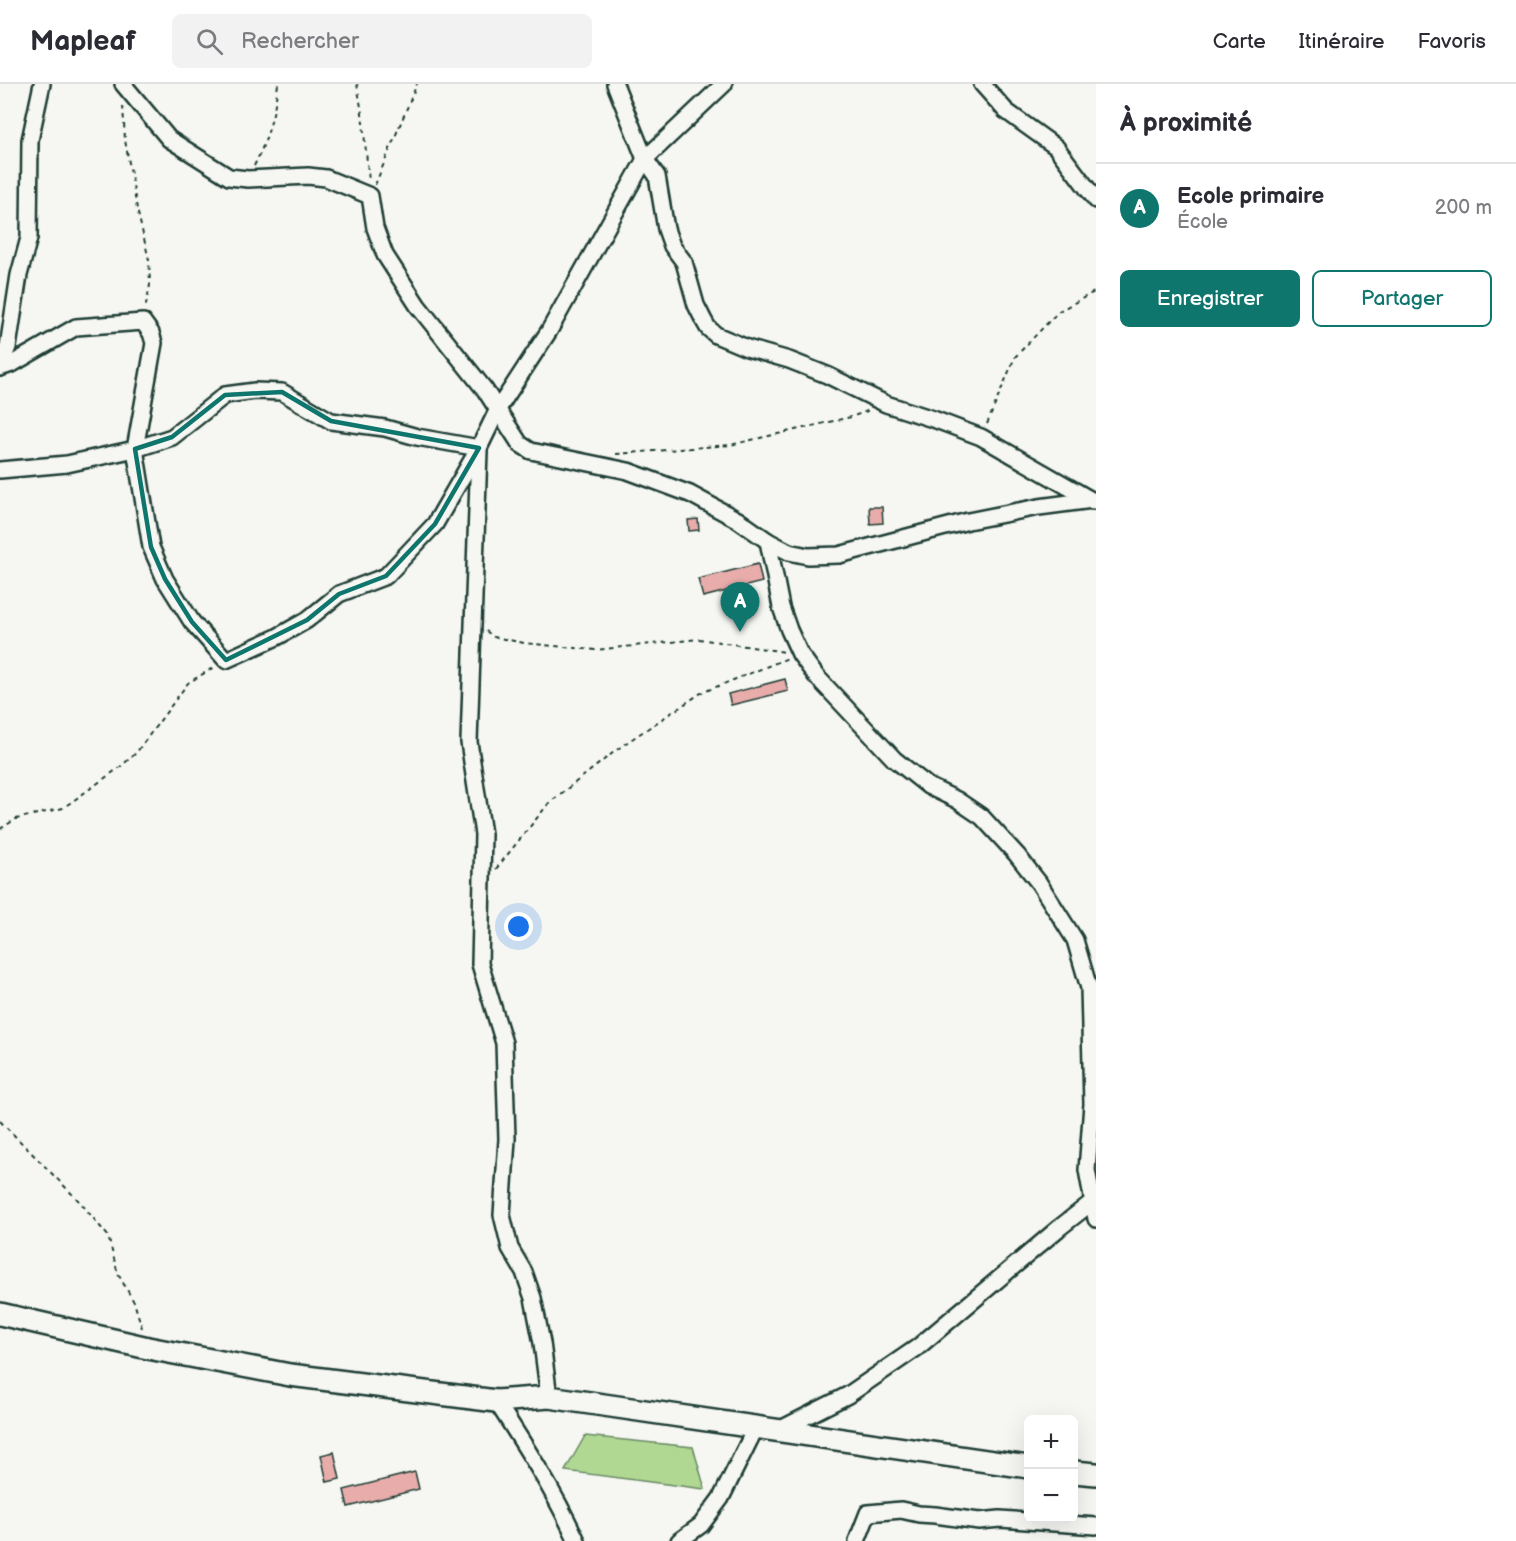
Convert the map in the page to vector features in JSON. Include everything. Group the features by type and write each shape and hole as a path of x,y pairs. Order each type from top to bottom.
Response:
{"street":[{"path":"0,368 8,347 19,275 29,238 30,140 42,84"},
{"path":"123,84 169,139 229,177 248,179 308,176 326,178 370,196 375,228 385,255 418,306 485,390 520,444 531,451 628,471 690,494 738,520 768,541 789,552 808,556 839,555 968,521 1039,507 1094,501"},
{"path":"615,84 645,159 657,176 666,229 672,246 684,262 696,305 708,328 716,335 732,343 818,371 886,404 981,437 1094,501"},
{"path":"0,368 12,364 76,327 143,322 151,333 154,343 135,449 152,547 165,579 192,622 226,660 277,637 307,620 339,594 386,576 435,524 479,448 498,409 549,331 645,159 723,84"},
{"path":"982,84 1006,111 1056,147 1096,200"},
{"path":"0,470 67,464 135,449 172,437 225,395 255,391 282,392 331,421 385,428 417,437 479,448"},
{"path":"479,448 469,742 483,834 480,964 504,1043 507,1139 502,1215 510,1248 525,1272 533,1298 549,1396"},
{"path":"768,541 781,607 789,630 800,654 816,676 894,759 928,786 982,817 1017,855 1052,902 1075,940 1093,982 1092,1093 1087,1170 1096,1219"},
{"path":"779,1430 848,1395 918,1347 1094,1201"},
{"path":"0,1314 148,1348 290,1375 496,1401 549,1396 1024,1466"},
{"path":"496,1401 533,1456 577,1541"},
{"path":"679,1541 701,1525 721,1498 756,1426"},
{"path":"1078,1472 1096,1474"},
{"path":"857,1541 868,1513 901,1510 979,1521 1000,1519 1096,1526"}],"path":[{"path":"248,179 265,144 275,113 278,84"},
{"path":"357,84 370,196"},
{"path":"370,196 417,84"},
{"path":"123,102 125,140 149,260 150,285 143,322"},
{"path":"981,437 1015,357 1059,312 1096,291"},
{"path":"615,454 730,445 851,417 886,404"},
{"path":"474,622 494,637 560,647 595,650 699,639 800,654"},
{"path":"482,888 549,803 623,745 701,693 800,654"},
{"path":"0,829 16,819 63,808 119,768 136,753 188,683 226,660"},
{"path":"0,1120 80,1202 108,1236 118,1274 134,1302 148,1348"}],"highlighted area":[{"path":"282,392 331,421 479,448 435,524 386,576 339,594 307,620 226,660 192,622 165,579 151,547 135,449 172,437 225,395"}],"green space":[{"path":"585,1436 693,1447 705,1489 565,1471"}],"building":[{"path":"869,507 882,507 883,523 870,524"},
{"path":"698,519 699,530 689,531 688,520"},
{"path":"758,564 762,582 703,597 698,579"},
{"path":"785,679 788,691 731,705 728,694"},
{"path":"334,1452 340,1479 327,1482 321,1455"},
{"path":"415,1472 419,1489 348,1507 344,1490"}],"place":[{"name":"Ecole primaire","path":"740,632"}]}
